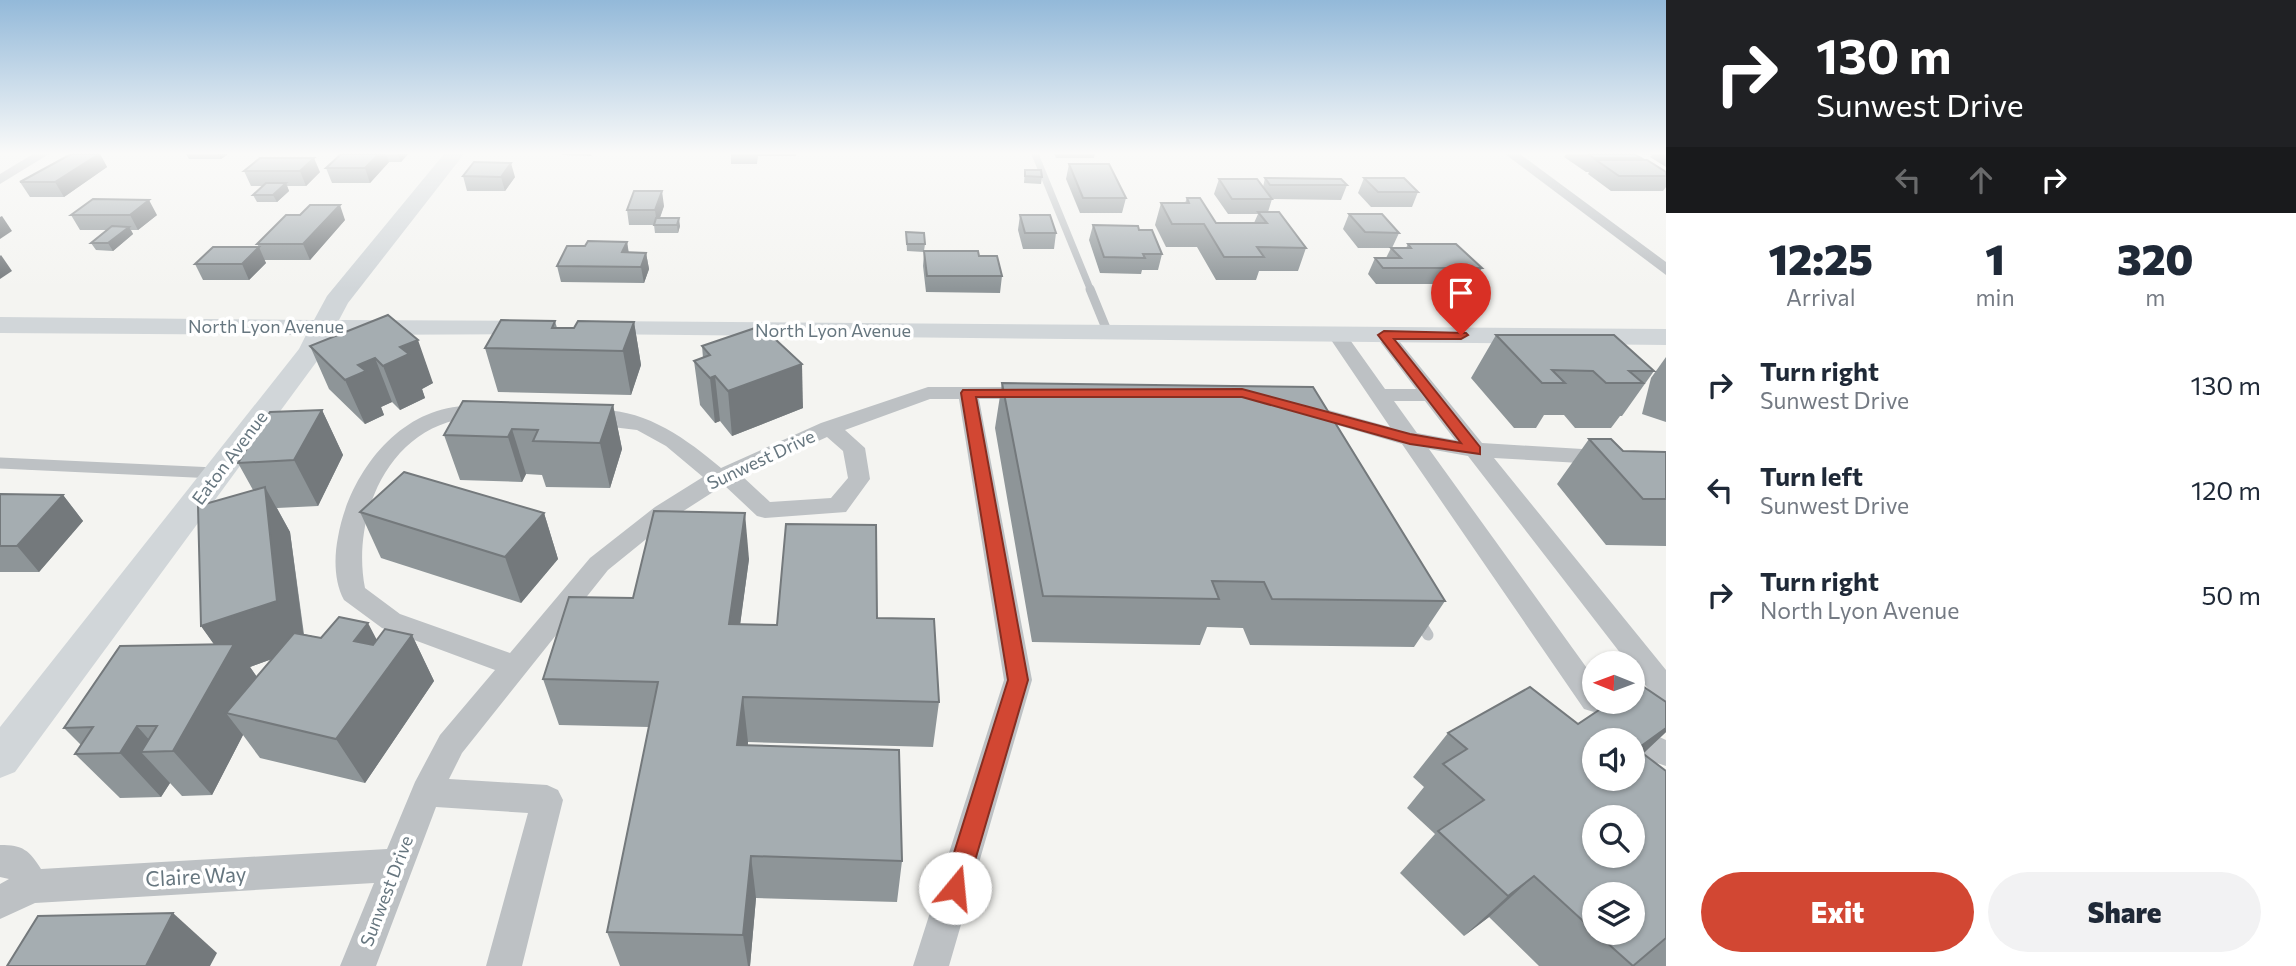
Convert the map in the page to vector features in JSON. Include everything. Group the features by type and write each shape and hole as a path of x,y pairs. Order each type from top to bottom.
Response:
{"street":[{"name":"Eaton Avenue","path":"0,759 311,351 336,301 418,199"},
{"path":"1572,199 1666,270"},
{"name":"North Lyon Avenue","path":"0,325 1666,337"},
{"path":"1336,334 1582,683"},
{"path":"1384,335 1666,691"},
{"name":"Sunwest Drive","path":"358,966 426,792 451,744 599,564 663,513 722,476 829,428 928,393 1050,393"},
{"path":"931,966 1018,680 968,393"},
{"path":"1378,395 1433,395"},
{"path":"1281,403 1318,419 1475,450 1666,461"},
{"path":"503,415 450,414 408,434 376,464 358,501 348,552 353,593 391,621 514,666"},
{"path":"563,419 597,417 636,422 668,435 765,510 838,506 859,479 854,448 829,428"},
{"path":"1645,683 1666,691"},
{"path":"1602,714 1626,737 1666,753"},
{"path":"426,792 547,800 504,966"},
{"path":"0,861 17,860 32,886"},
{"name":"Claire Way","path":"0,902 32,886 396,865"}],"lane":[{"path":"1053,199 1108,333"},
{"path":"0,463 218,473"},
{"path":"1415,613 1428,635"}],"building":[{"path":"93,199 149,200 130,215 71,215"},
{"path":"631,199 659,199 655,210 627,210"},
{"path":"1187,199 1201,199 1216,223 1267,223 1258,212 1279,212 1306,248 1257,247 1264,257 1224,257 1204,224 1172,224 1161,203 1189,203"},
{"path":"310,205 340,205 303,244 257,244 286,215 300,215"},
{"path":"1349,214 1382,214 1399,233 1365,232"},
{"path":"1020,215 1050,215 1056,233 1025,233"},
{"path":"656,218 679,218 677,225 654,225"},
{"path":"1093,225 1138,226 1139,230 1152,230 1162,254 1143,254 1145,258 1104,257"},
{"path":"112,226 129,227 108,243 91,243"},
{"path":"906,232 924,233 925,244 907,244"},
{"path":"588,241 627,242 622,252 646,253 641,267 557,266 567,246 585,246"},
{"path":"1408,244 1456,244 1482,268 1383,268 1375,258 1401,258 1391,248 1411,248"},
{"path":"213,247 259,247 242,264 195,264"},
{"path":"924,251 978,251 979,256 997,256 1002,276 927,276"},
{"path":"388,315 418,340 400,347 409,354 383,366 375,358 358,365 366,371 345,380 310,346"},
{"path":"501,320 555,321 552,328 574,328 578,321 634,322 623,351 485,348"},
{"path":"761,326 802,364 728,391 715,376 710,378 694,361 710,355 702,346"},
{"path":"1496,335 1614,335 1654,371 1629,371 1643,383 1606,383 1593,371 1552,370 1565,383 1542,383"},
{"path":"1002,383 1313,387 1445,601 1272,599 1264,582 1212,581 1219,599 1043,596"},
{"path":"463,401 613,405 600,443 533,441 538,430 512,429 508,437 444,435"},
{"path":"322,410 294,460 238,463 270,412"},
{"path":"1589,439 1611,439 1623,451 1666,452 1666,499 1643,499"},
{"path":"404,472 544,513 505,557 360,512"},
{"path":"265,487 277,601 201,626 198,506"},
{"path":"0,494 63,495 17,546 0,546"},
{"path":"654,511 745,513 729,624 777,625 786,524 876,525 877,618 934,619 939,702 743,697 737,745 899,750 902,861 751,856 743,935 607,932 658,682 543,679 569,597 633,598"},
{"path":"339,617 368,623 354,641 373,645 385,629 412,635 336,739 226,713 294,633 321,638"},
{"path":"234,644 173,751 141,752 157,726 137,726 120,753 75,754 93,727 64,728 120,646"},
{"path":"1530,687 1578,724 1593,714 1645,714 1645,688 1666,702 1666,728 1645,743 1645,728 1582,728 1582,791 1645,791 1645,755 1666,771 1666,938 1633,966 1609,945 1645,945 1645,882 1582,882 1582,920 1534,876 1508,896 1438,831 1484,800 1443,764 1467,749 1448,733"},
{"path":"173,913 146,966 7,966 38,916"}],"route":[{"path":"955,888 1018,680 968,393 1242,393 1410,439 1475,450 1384,335 1461,335"}]}
